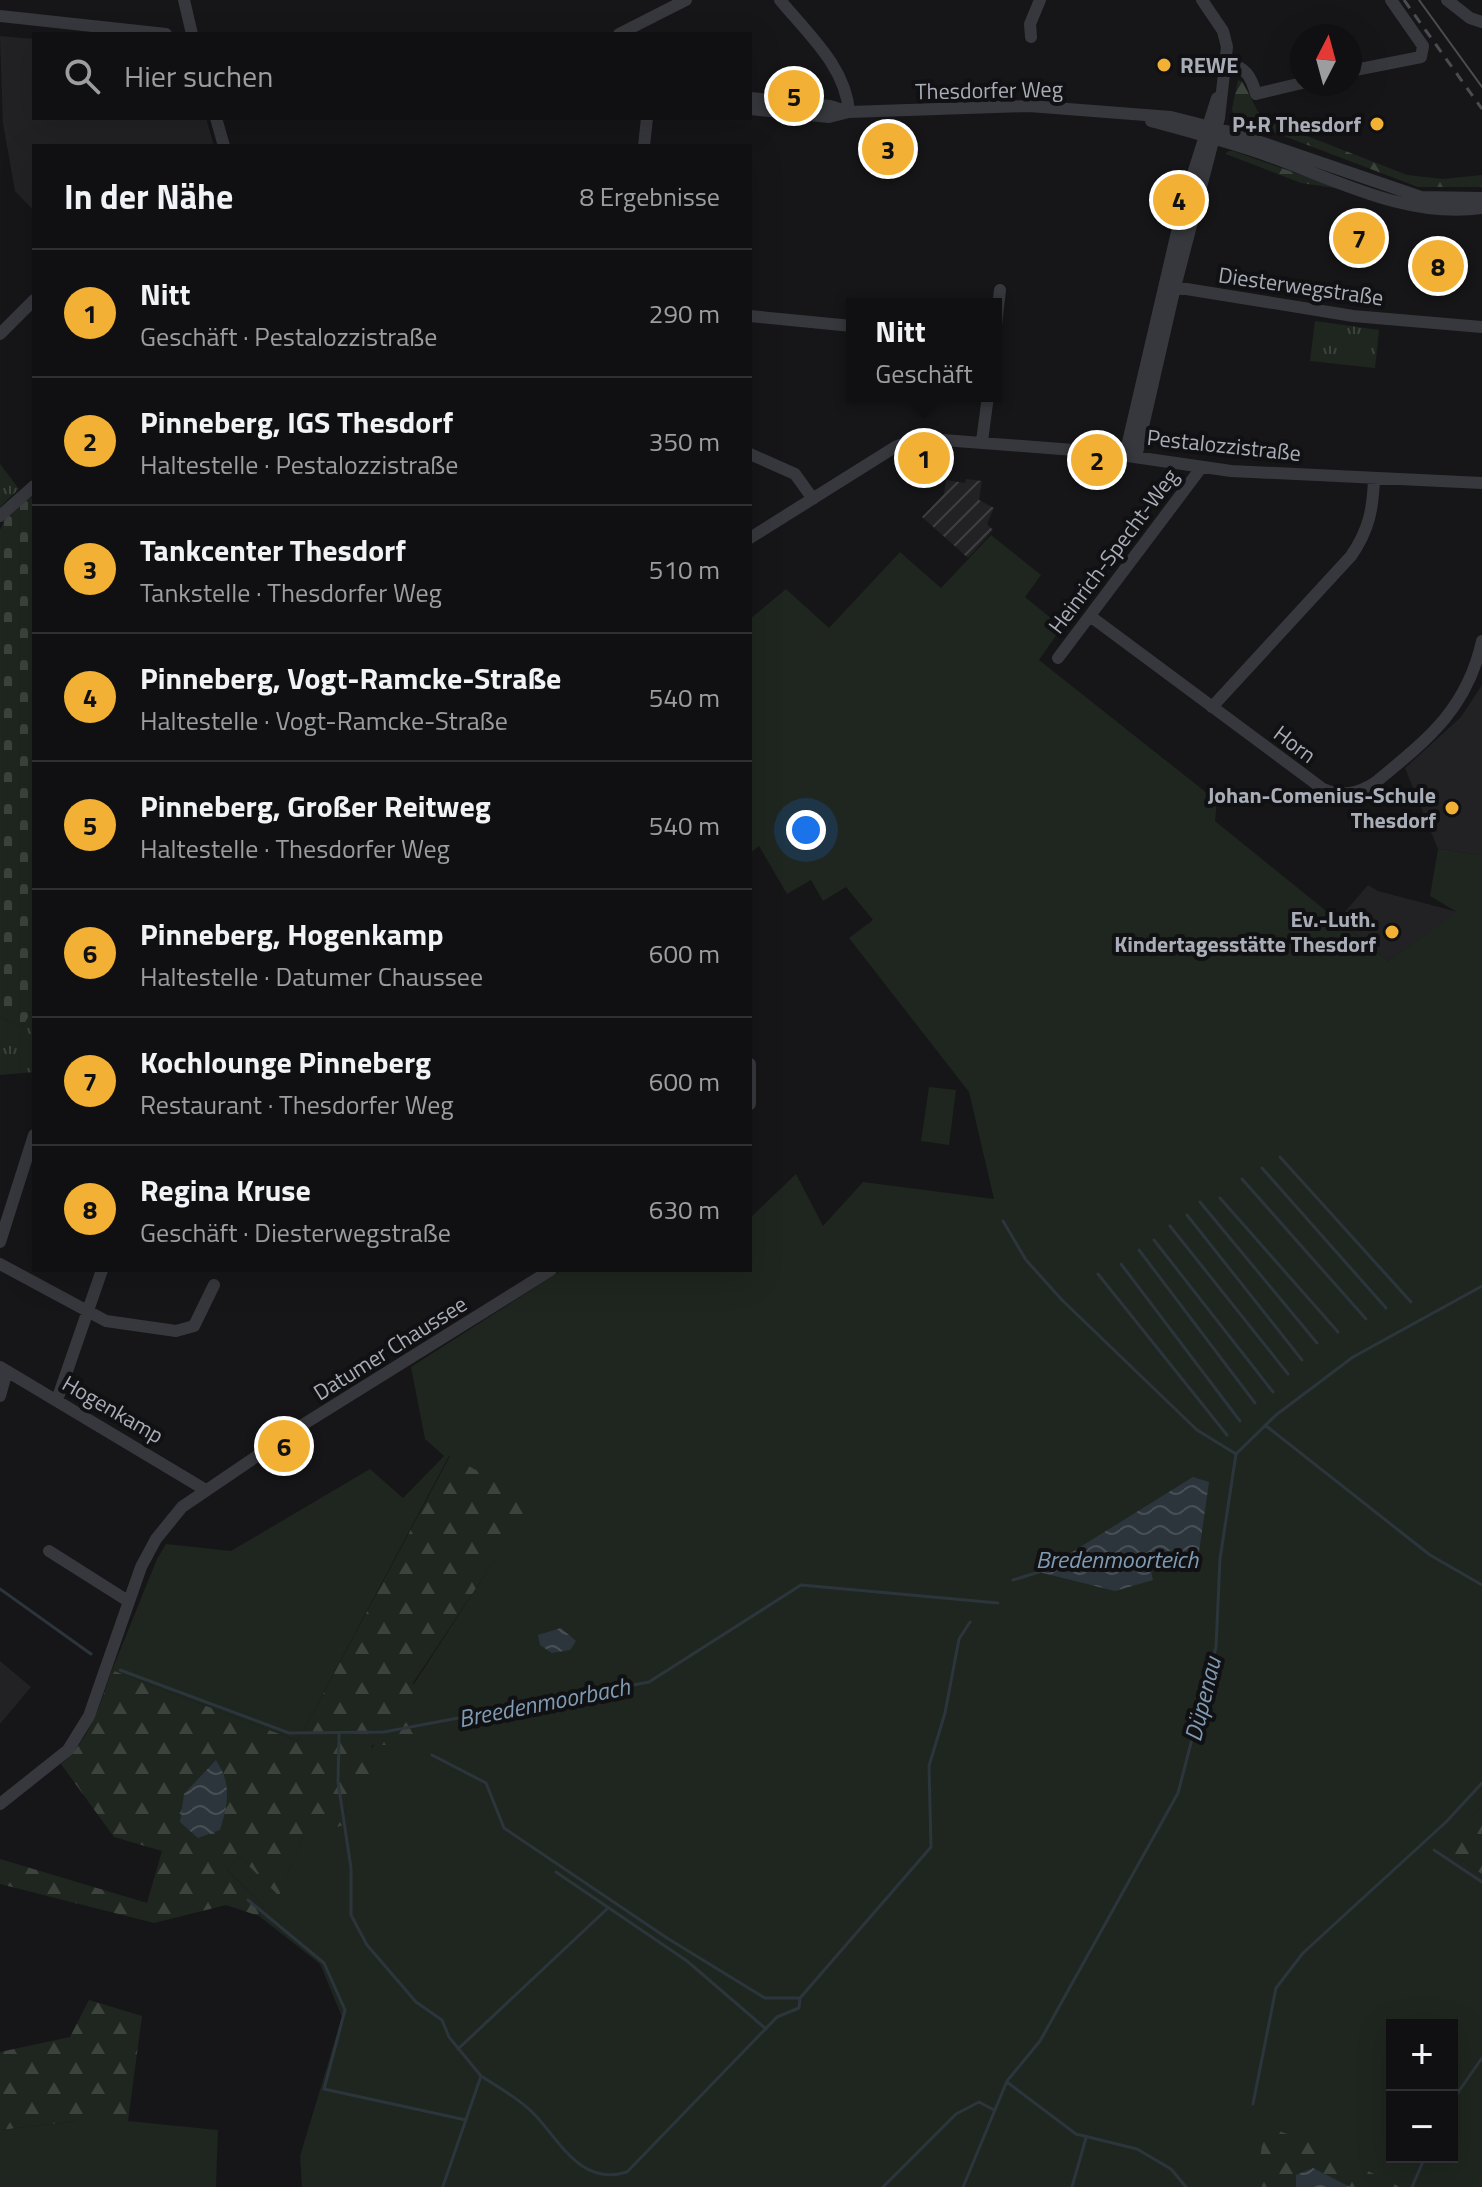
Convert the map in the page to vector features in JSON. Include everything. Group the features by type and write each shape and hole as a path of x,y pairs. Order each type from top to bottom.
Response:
{"street":[{"path":"184,0 192,32"},
{"path":"623,32 686,0"},
{"path":"780,0 838,72 846,87 849,112"},
{"path":"1031,37 1030,24 1040,0"},
{"path":"1131,456 1169,286 1226,63 1223,31 1202,0"},
{"path":"1362,68 1395,59 1421,57 1423,46 1391,0"},
{"path":"1447,0 1470,18 1482,22"},
{"path":"0,16 148,32"},
{"path":"1226,63 1244,68 1251,76 1256,94 1290,86"},
{"name":"Thesdorfer Weg","path":"752,98 830,106 849,112"},
{"name":"Thesdorfer Weg","path":"752,109 829,117 849,112 1029,106 1129,116 1210,132 1421,197 1482,198"},
{"path":"217,120 223,144"},
{"path":"644,144 647,120"},
{"name":"Thesdorfer Weg","path":"1210,132 1401,203 1436,209 1482,208"},
{"name":"Diesterwegstraße","path":"1169,286 1347,315 1482,327"},
{"path":"999,298 1000,290"},
{"path":"0,334 32,302"},
{"path":"752,316 846,325"},
{"path":"982,441 987,402"},
{"name":"Pestalozzistraße","path":"752,537 895,447 917,438 982,441 1131,456 1201,468 1482,483"},
{"path":"752,455 795,474 813,499"},
{"name":"Heinrich-Specht-Weg","path":"1058,658 1201,468"},
{"path":"1212,707 1351,556 1365,535 1372,515 1374,478"},
{"path":"0,516 32,488"},
{"name":"Horn","path":"1090,616 1323,789 1349,794 1376,782 1449,717 1473,676 1482,641"},
{"path":"0,1242 32,1141"},
{"path":"0,1264 106,1321 186,1330 200,1317 214,1285"},
{"path":"57,1400 101,1272"},
{"name":"Datumer Chaussee","path":"0,1804 68,1750 89,1716 128,1601 156,1539 182,1507 204,1489 548,1272"},
{"path":"0,1396 4,1369"},
{"name":"Hogenkamp","path":"4,1369 204,1489"},
{"path":"49,1551 128,1601"}],"shaded area":[{"path":"0,36 32,39 32,120 207,120 213,144 32,144 32,209 15,191 3,123"},
{"path":"966,479 982,481 979,500 994,508 987,524 993,530 968,558 922,517 944,494 946,480 965,483"},
{"name":"Johan-Comenius-Schule Thesdorf","path":"1482,685 1482,855 1438,849 1405,768 1461,717"},
{"name":"Ev.-Luth. Kindertagesstätte Thesdorf","path":"1368,885 1378,891 1458,912 1388,961 1338,920"},
{"path":"0,1661 31,1687 0,1724"}],"green space":[{"path":"1238,80 1243,82 1261,118 1407,175 1443,179 1482,175 1482,187 1418,187 1234,117 1232,109"},
{"path":"1228,151 1341,189 1301,183 1226,154"},
{"path":"1315,321 1379,330 1375,368 1310,361"},
{"path":"0,464 19,489 0,507"},
{"path":"32,496 32,1010 22,1028 0,1017 0,530 7,515"},
{"path":"991,535 1041,575 1025,597 1062,627 1039,660 1217,801 1215,821 1388,961 1457,912 1430,896 1438,849 1482,855 1482,1807 1438,1844 1482,1874 1482,2187 302,2187 300,2156 342,2017 320,1964 259,1916 263,1905 227,1870 240,1857 279,1895 303,1836 344,1824 348,1785 533,1501 449,1456 298,1741 112,1670 166,1544 231,1551 370,1469 403,1498 444,1456 425,1439 411,1367 559,1272 752,1272 752,1216 796,1174 823,1226 863,1182 994,1199 969,1092 849,938 873,920 846,887 823,901 811,880 787,894 759,846 752,851 752,617 786,589 829,628 900,552 941,588"},
{"path":"32,1010 32,1072 0,1075 0,1017 22,1028"},
{"path":"929,1087 956,1090 949,1145 921,1141"},
{"path":"450,1456 534,1501 413,1683 426,1745 372,1745 370,1774 348,1785 344,1825 303,1836 279,1896 240,1857 227,1870 263,1905 259,1916 226,1905 154,1923 0,1884 0,1859 147,1903 162,1851 114,1837 61,1764 87,1733 112,1670 298,1741"},
{"path":"1482,1807 1482,1874 1437,1844"},
{"path":"89,2000 142,2016 128,2121 77,2121 0,2130 0,2052 70,2037"},
{"path":"77,2121 128,2121 218,2130 216,2187 0,2187 0,2130"},
{"path":"1265,2126 1312,2143 1400,2187 1350,2187 1313,2168 1296,2175 1296,2187 1262,2187 1259,2165"}],"water":[{"name":"Bredenmoorteich","path":"1193,1477 1209,1482 1199,1552 1167,1551 1149,1562 1153,1580 1115,1591 1039,1572 1062,1565 1064,1557"},
{"path":"561,1628 576,1641 570,1650 552,1653 540,1645 538,1635"},
{"path":"216,1760 226,1786 225,1811 220,1830 198,1838 180,1822 184,1794"},
{"path":"1313,2168 1350,2187 1296,2187 1296,2175"}],"waterway":[{"path":"1280,1157 1411,1302"},
{"path":"1262,1168 1386,1308"},
{"path":"1242,1179 1366,1319"},
{"path":"1220,1198 1338,1332"},
{"path":"1200,1202 1317,1343"},
{"path":"1187,1215 1302,1360"},
{"path":"1003,1221 1026,1260 1062,1300 1197,1430 1236,1454"},
{"path":"1170,1226 1288,1374"},
{"path":"1154,1240 1273,1392"},
{"path":"1139,1250 1255,1403"},
{"path":"1121,1264 1240,1421"},
{"path":"1098,1274 1227,1435"},
{"name":"Düpenau","path":"963,2187 1007,2081 1040,2041 1178,1793 1216,1647 1220,1559 1236,1454 1276,1415 1353,1357 1482,1286"},
{"path":"1265,1425 1430,1555 1482,1585"},
{"path":"1013,1580 1039,1572"},
{"name":"Breedenmoorbach","path":"120,1670 289,1733 384,1732 649,1682 801,1585 998,1603"},
{"name":"Breedenmoorbach","path":"0,1589 91,1654"},
{"path":"481,2076 526,2107 583,2166 610,2175 627,2172 777,2017 799,2008 800,1998 931,1847 929,1766 945,1713 959,1639 970,1622"},
{"path":"339,1735 338,1782 351,1868 351,1915 367,1945 416,2002 442,2020 449,2037 481,2076 443,2186"},
{"path":"432,1755 486,1783 504,1828 667,1938 765,1998 800,1998"},
{"path":"1253,2104 1276,1988 1303,1953 1446,1822 1482,1783"},
{"path":"1434,1850 1482,1882"},
{"path":"556,1872 687,1961 766,2029"},
{"path":"248,1900 324,1963 345,2010 324,2089 466,2120"},
{"path":"458,2049 607,1909"},
{"path":"1458,2092 1482,2058"},
{"path":"1007,2082 1076,2134 1137,2149 1171,2169 1186,2187"},
{"path":"883,2187 956,2114 979,2102 994,2110"},
{"path":"1072,2187 1086,2138"},
{"path":"1412,2187 1422,2163"}],"tram line":[{"path":"1419,0 1482,87"}],"railway":[{"path":"1404,0 1482,109"}],"place":[{"name":"REWE","path":"1164,65"},
{"name":"Pinneberg, Großer Reitweg","path":"794,96"},
{"name":"P+R Thesdorf","path":"1377,124"},
{"name":"Tankcenter Thesdorf","path":"888,149"},
{"name":"Pinneberg, Vogt-Ramcke-Straße","path":"1179,200"},
{"name":"Kochlounge Pinneberg","path":"1359,238"},
{"name":"Regina Kruse","path":"1438,266"},
{"name":"Nitt","path":"924,458"},
{"name":"Pinneberg, IGS Thesdorf","path":"1097,460"},
{"name":"Johan-Comenius-Schule Thesdorf","path":"1452,808"},
{"name":"Ev.-Luth. Kindertagesstätte Thesdorf","path":"1392,932"},
{"name":"Pinneberg, Hogenkamp","path":"284,1446"}]}
